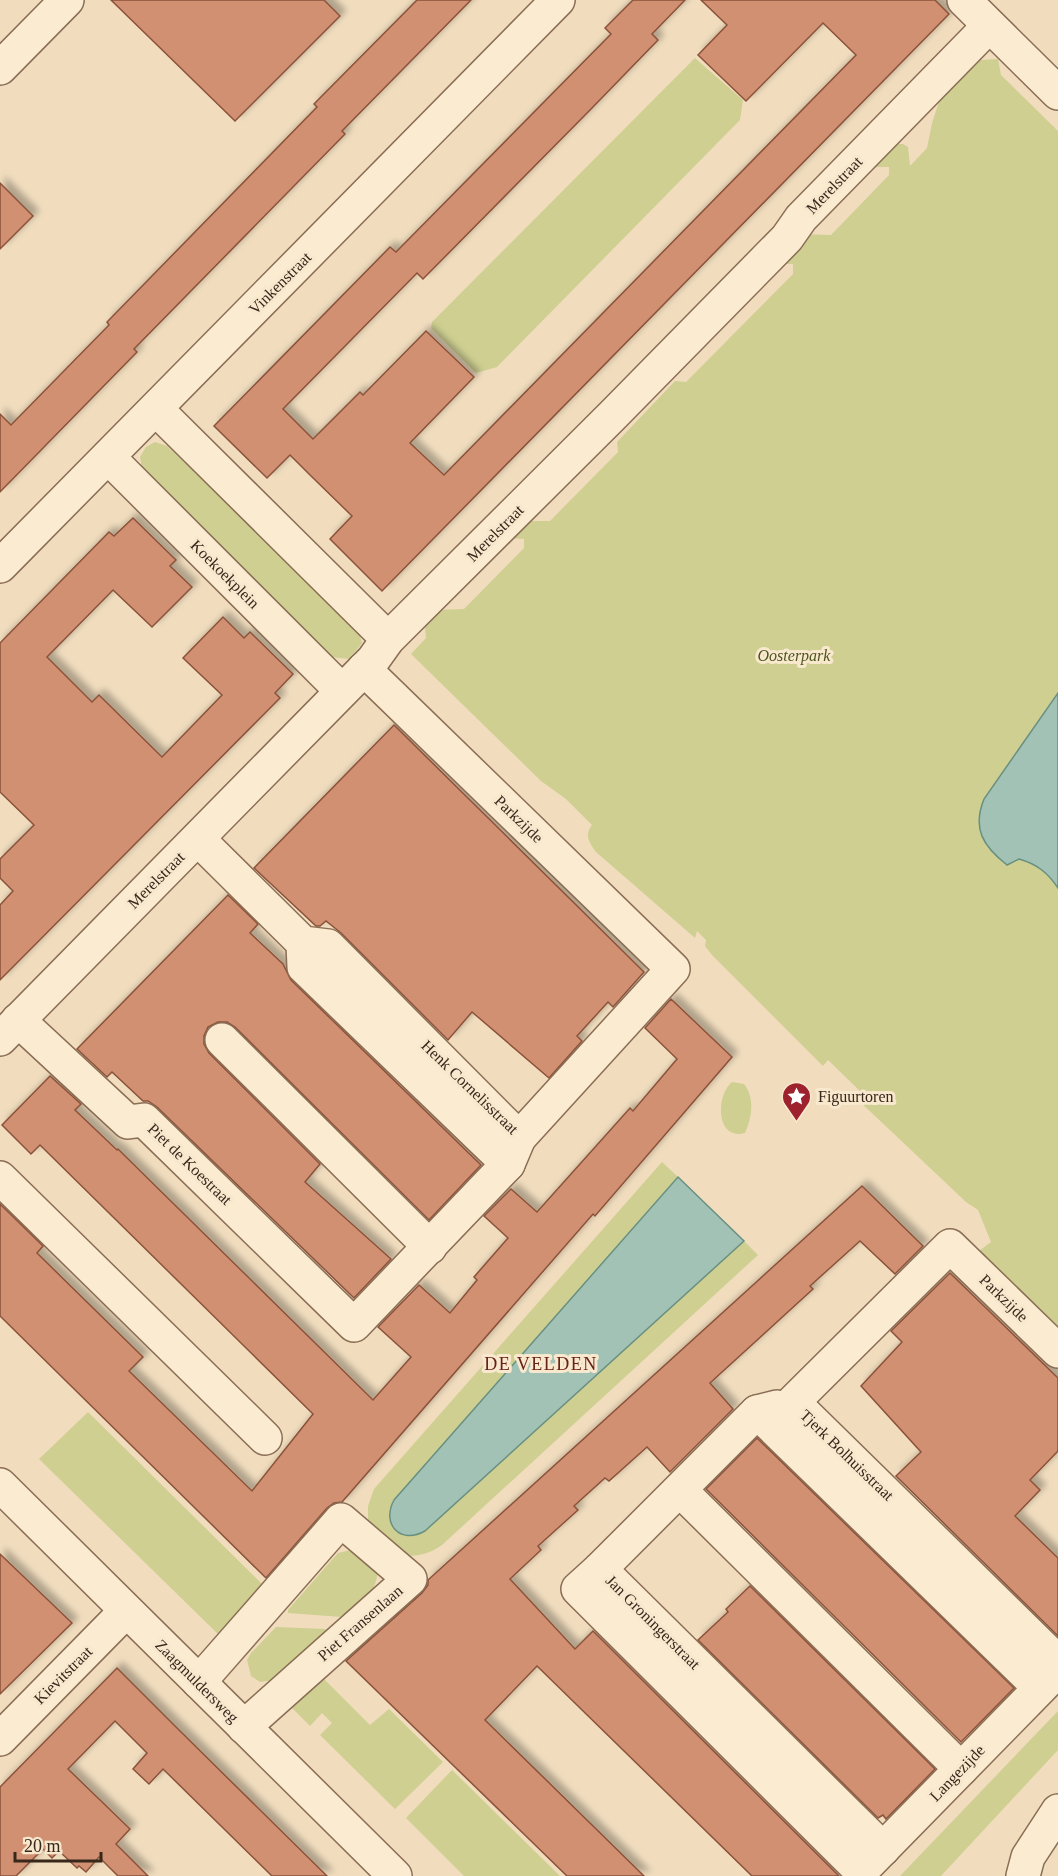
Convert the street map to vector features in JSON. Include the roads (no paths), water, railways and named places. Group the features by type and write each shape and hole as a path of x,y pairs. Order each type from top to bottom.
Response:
{"street":[{"path":"0,68 67,0"},
{"name":"Vinkenstraat","path":"0,566 558,0"},
{"path":"964,0 1058,93"},
{"name":"Merelstraat","path":"9,1029 373,660 388,639 680,348 787,238 801,218 989,26"},
{"path":"156,409 388,639"},
{"name":"Koekoekplein","path":"108,457 353,680"},
{"name":"Parkzijde","path":"353,680 673,969"},
{"name":"Henk Cornelisstraat","path":"198,839 303,943 328,946 514,1151 673,969"},
{"name":"Piet de Koestraat","path":"9,1029 128,1122 144,1120 354,1325 430,1247"},
{"path":"222,1040 430,1247 514,1151"},
{"path":"0,1178 265,1437"},
{"name":"Parkzijde","path":"950,1246 1058,1351"},
{"name":"Tjerk Bolhuisstraat","path":"950,1246 793,1402 1058,1662"},
{"path":"757,1412 793,1402"},
{"name":"Tjerk Bolhuisstraat","path":"757,1412 1049,1679"},
{"name":"Jan Groningerstraat","path":"757,1412 600,1569 866,1865"},
{"name":"Zaagmuldersweg","path":"0,1485 395,1876"},
{"path":"686,1496 961,1769"},
{"name":"Piet Fransenlaan","path":"199,1682 341,1520 410,1579 244,1727"},
{"name":"Kievitstraat","path":"0,1739 126,1611"},
{"name":"Langezijde","path":"866,1865 1049,1679"},
{"path":"1023,1876 1028,1857 1058,1810"}],"place":[{"name":"Figuurtoren","path":"797,1122"}],"district":[{"name":"DE VELDEN","path":"541,1364"}],"park label":[{"name":"Oosterpark","path":"794,655"}]}
